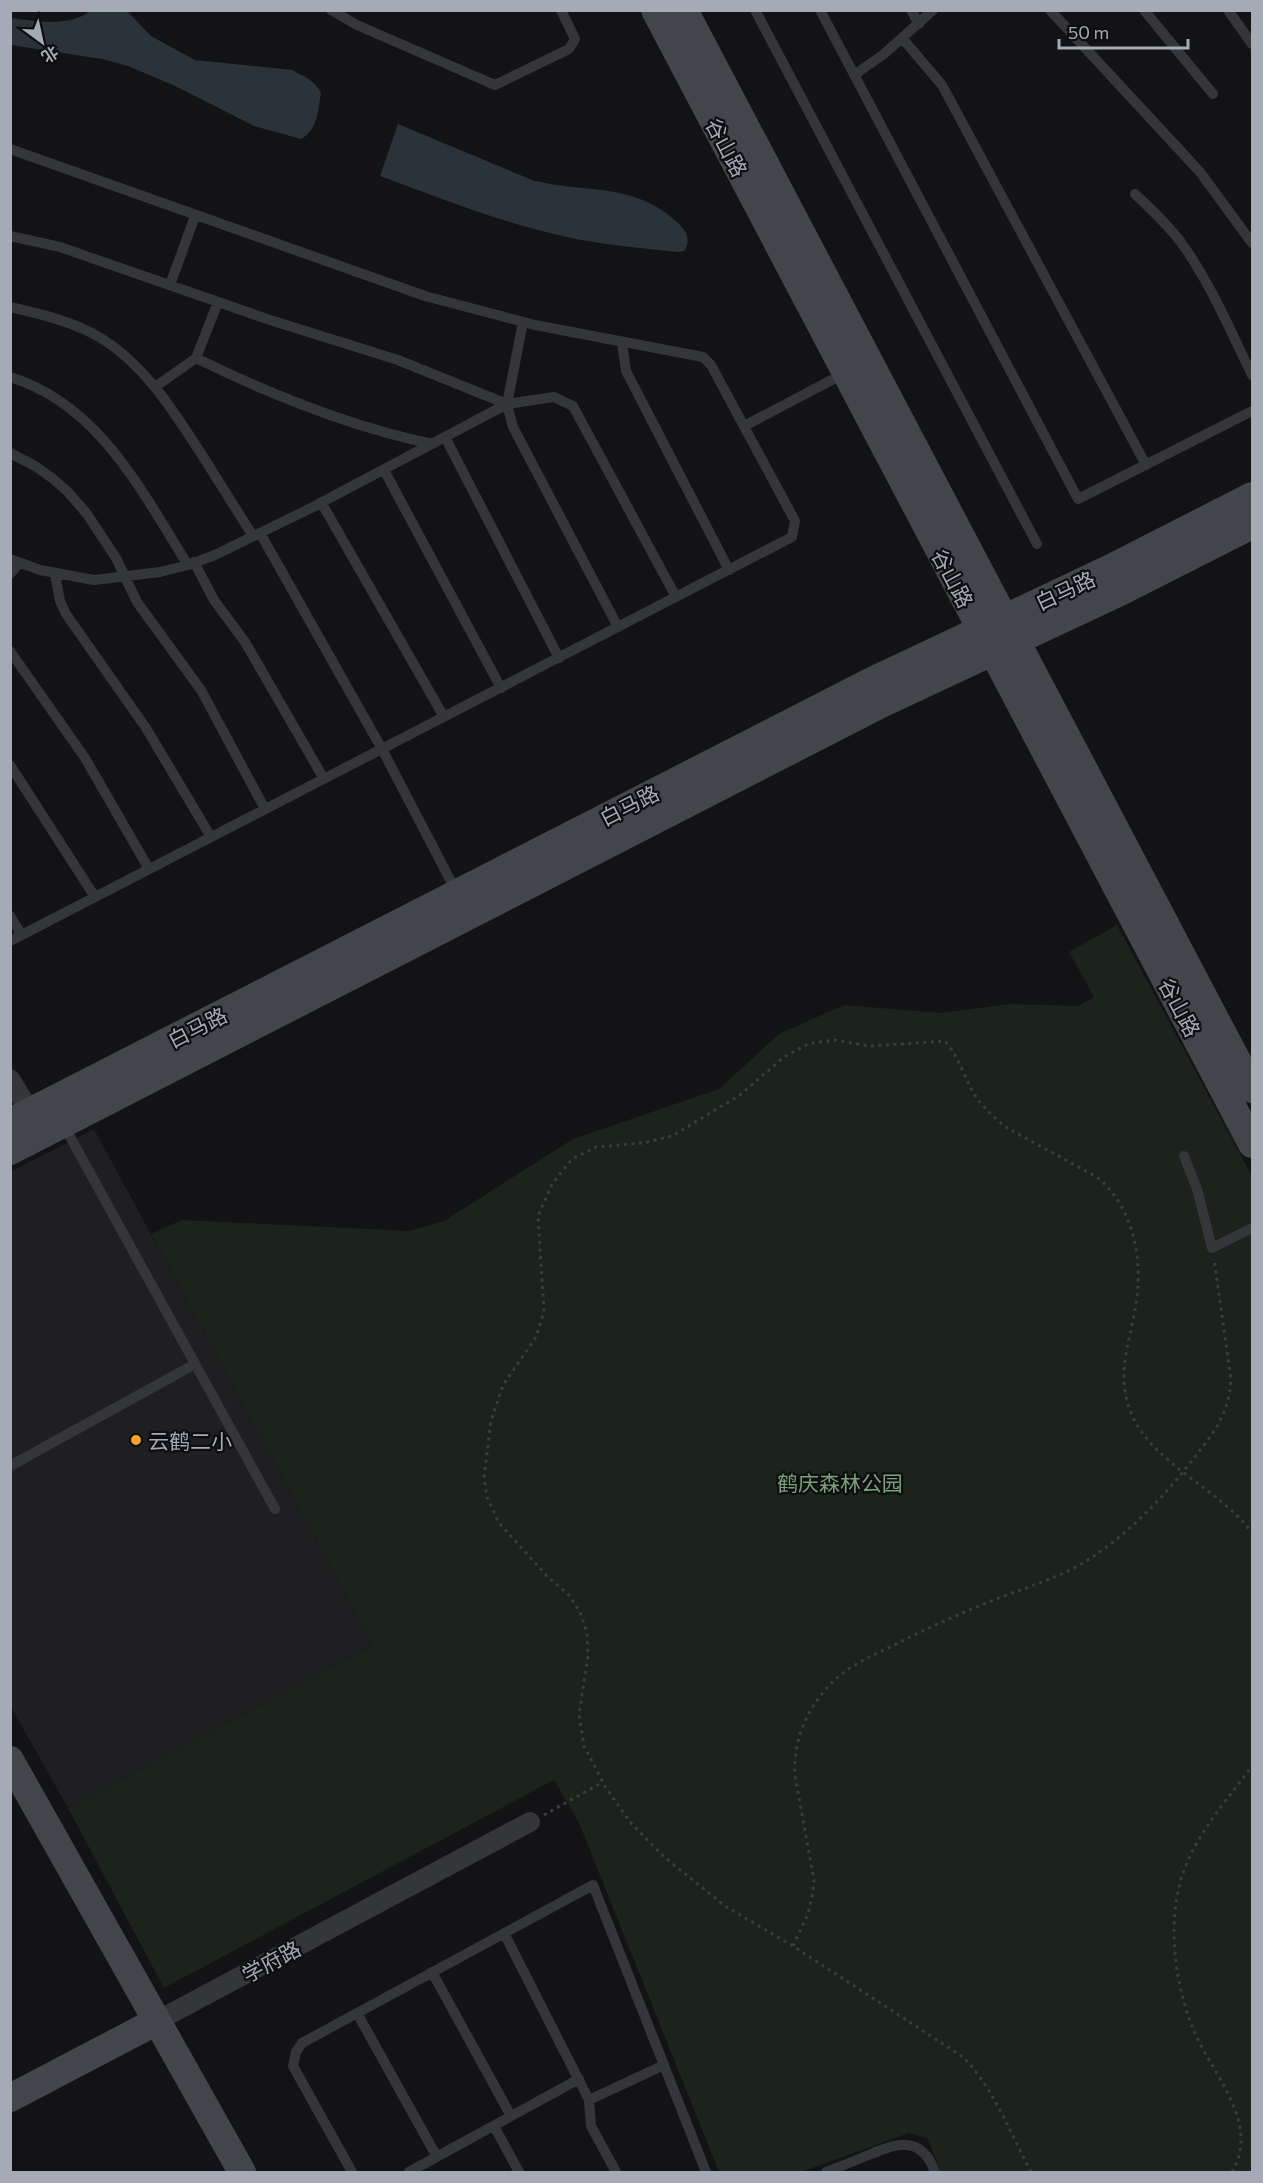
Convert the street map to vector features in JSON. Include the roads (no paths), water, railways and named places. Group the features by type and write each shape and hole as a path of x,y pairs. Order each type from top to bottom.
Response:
{"street":[{"name":"谷山路","path":"655,10 845,372 998,636 1252,1089"},
{"name":"谷山路","path":"684,10 1252,1144"},
{"name":"白马路","path":"10,1151 871,710 1111,568 1252,496"},
{"name":"白马路","path":"20,1117 870,682 1122,591 1252,525"},
{"path":"10,1079 20,1117"},
{"path":"10,1760 242,2172"},
{"name":"学府路","path":"10,2098 530,1822"}],"lane":[{"path":"340,12 357,25 495,85 569,49 575,39 561,10"},
{"path":"755,10 1037,544"},
{"path":"820,10 1078,499 1252,411"},
{"path":"911,10 919,24"},
{"path":"854,75 902,39 933,10"},
{"path":"1050,10 1200,172 1252,243"},
{"path":"1144,10 1213,94"},
{"path":"1228,10 1252,44"},
{"path":"902,39 942,85 1146,465"},
{"path":"10,149 425,296 523,322 703,357 711,365 795,521 792,537 10,941"},
{"path":"1136,194 1162,220 1194,261 1252,375"},
{"path":"170,285 195,216"},
{"path":"10,236 60,247 218,302 398,360 507,404"},
{"path":"155,387 196,358 218,302"},
{"path":"10,307 71,324 87,331 121,353 155,387 171,407 257,535 382,749 457,894"},
{"path":"523,322 507,404 513,427 618,627"},
{"path":"622,343 626,371 729,570"},
{"path":"196,358 243,381 327,416 387,434 432,444"},
{"path":"744,426 845,372"},
{"path":"10,377 52,396 104,439 131,474 214,600 245,642 324,779"},
{"path":"10,574 15,561 55,574 94,580 160,572 191,563 257,535 507,404 554,396 573,406 676,597"},
{"path":"445,437 559,658"},
{"path":"10,453 35,466 67,491 104,539 126,577 137,602 201,690 265,809"},
{"path":"384,470 501,688"},
{"path":"321,502 444,717"},
{"path":"55,574 60,601 66,614 146,728 211,837"},
{"path":"10,651 85,758 149,869"},
{"path":"10,765 95,897"},
{"path":"10,916 22,935"},
{"path":"63,1124 275,1509"},
{"path":"1184,1156 1197,1189 1212,1248 1252,1228"},
{"path":"10,1466 195,1364"},
{"path":"352,2172 292,2066 296,2052 302,2043 593,1885 706,2172"},
{"path":"504,1933 589,2100 591,2126 616,2172"},
{"path":"432,1972 511,2116"},
{"path":"357,2013 437,2157"},
{"path":"589,2100 664,2066"},
{"path":"409,2172 579,2079"},
{"path":"494,2126 519,2172"},
{"path":"826,2172 891,2146 903,2144 920,2150 929,2159 935,2172"}],"place":[{"name":"云鹤二小","path":"136,1440"}],"park label":[{"name":"鹤庆森林公园","path":"840,1482"}]}
